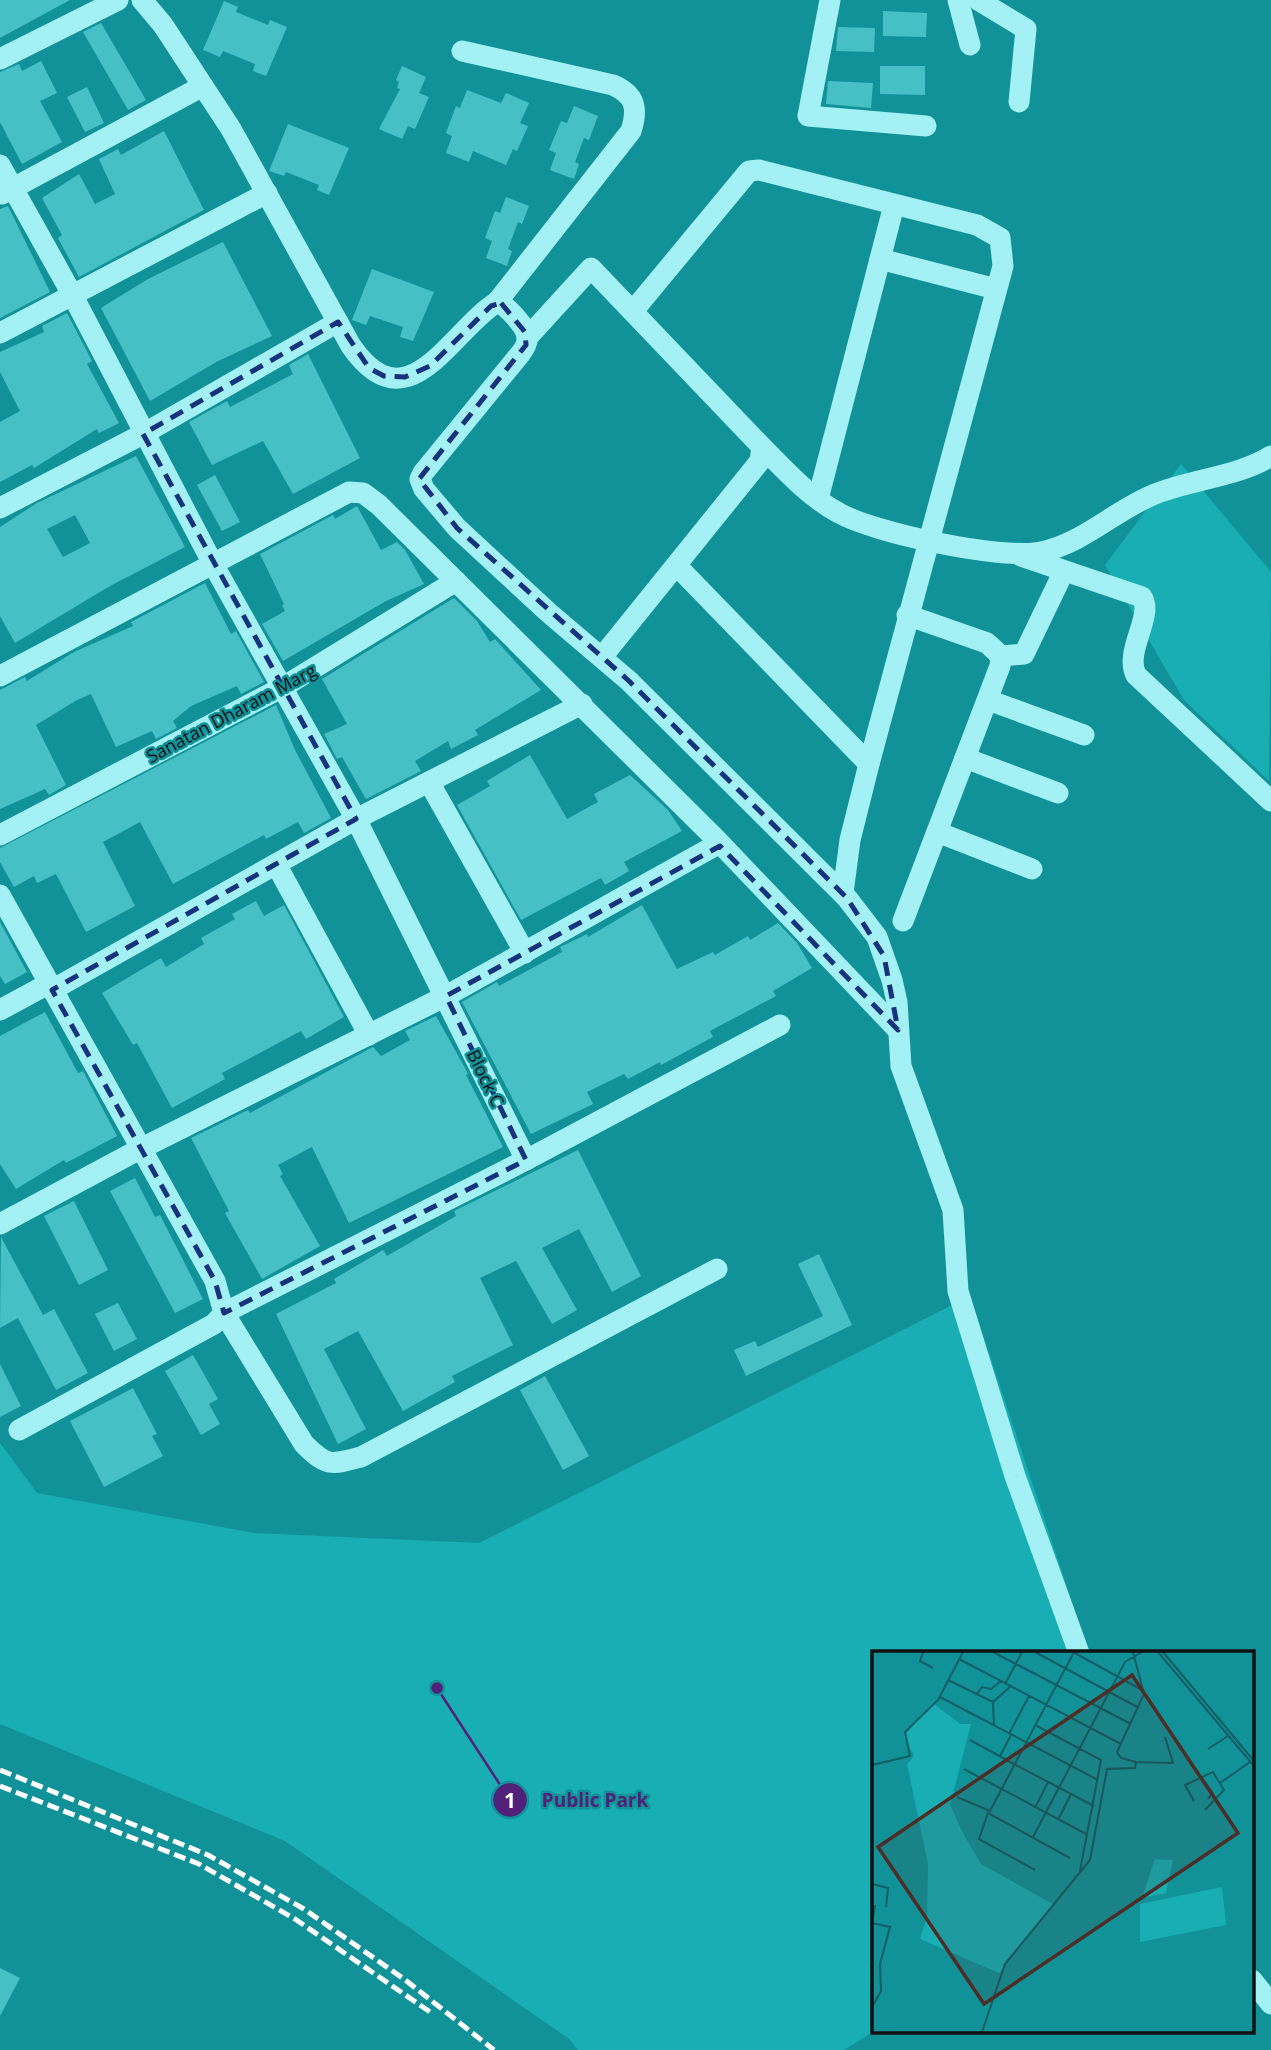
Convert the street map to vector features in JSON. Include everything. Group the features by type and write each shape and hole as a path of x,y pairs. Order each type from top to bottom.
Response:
{"street":[{"path":"0,59 118,0"},
{"path":"142,0 163,25 203,86 267,193 338,322 369,368 384,376 405,377 430,366 497,302 631,131 636,116 635,103 626,90 613,85 462,51"},
{"path":"830,0 808,116 926,126"},
{"path":"958,0 970,45"},
{"path":"978,0 1026,29 1019,102"},
{"path":"6,192 203,86"},
{"name":"Block C","path":"0,165 6,192 73,296 213,564 356,819 527,1160"},
{"path":"633,311 749,172 759,170 990,230 1000,238 1003,250 996,289 869,764 850,840 843,893"},
{"path":"0,333 267,193"},
{"path":"818,499 894,205"},
{"path":"880,259 996,289"},
{"path":"1078,1651 1015,1476 958,1291 953,1210 901,1066 897,1002 884,956 869,923 843,893 601,657 548,613 457,528 421,484 423,473 521,354 527,338 589,268 762,447 818,499 856,521 963,548 1016,554 1041,552 1062,545 1152,495 1243,469 1271,456"},
{"path":"497,302 505,307 527,338"},
{"path":"0,508 143,434 338,322"},
{"path":"601,657 760,461 762,447"},
{"path":"0,676 355,491 379,505 582,704 898,1030"},
{"path":"1016,554 1063,573 1142,597 1145,607 1132,659 1136,675 1271,801"},
{"path":"677,566 869,764"},
{"path":"907,615 987,643 1001,656 1024,654 1063,573"},
{"name":"Sanatan Dharam Marg","path":"0,835 283,687 456,581"},
{"path":"904,921 988,699 1001,656"},
{"path":"988,699 1084,735"},
{"path":"0,1010 50,987 356,819 582,704"},
{"path":"965,758 1058,793"},
{"path":"429,782 526,953"},
{"path":"937,832 1032,869"},
{"path":"0,1224 140,1149 446,996 718,844"},
{"path":"276,864 369,1035"},
{"path":"0,895 215,1282 224,1314 304,1444 321,1461 335,1464 361,1457 717,1269"},
{"path":"19,1430 214,1324 224,1314 527,1160 780,1025"},
{"path":"1254,1983 1271,2004"}],"highlighted area":[{"path":"501,303 525,332 526,345 419,479 457,528 629,681 847,898 884,956 898,1030 720,846 446,996 526,1160 224,1313 215,1281 52,990 356,819 143,434 338,322 369,368 384,376 405,377 430,366 491,306"}],"shaded area":[{"path":"1181,464 1271,572 1269,781 1184,700 1105,565"},
{"path":"970,1296 1088,1651 872,1651 872,2032 844,2050 578,2050 569,2039 285,1841 0,1724 0,1443 37,1493 254,1533 479,1543"}],"building":[{"path":"0,0 70,0 0,38"},
{"path":"224,1 238,7 236,12 268,25 270,20 287,27 266,76 253,71 255,64 223,51 220,57 203,50"},
{"path":"883,11 927,13 926,37 883,36"},
{"path":"101,23 146,100 128,110 83,32"},
{"path":"838,27 875,28 874,52 836,51"},
{"path":"41,61 57,93 40,101 62,142 22,164 0,122 0,72 19,64 22,71"},
{"path":"402,66 426,77 419,93 429,97 415,129 408,126 402,139 379,129 400,89 397,88 399,82 396,80"},
{"path":"880,66 925,66 925,95 880,94"},
{"path":"828,81 873,83 871,108 826,104"},
{"path":"87,87 104,123 85,132 67,97"},
{"path":"467,90 501,103 506,93 529,103 520,123 528,126 517,151 513,149 506,165 473,151 469,162 446,153 452,136 446,133 456,106 460,108"},
{"path":"574,106 598,116 589,140 584,138 575,162 579,164 574,179 550,170 556,153 549,150 561,121 567,123"},
{"path":"288,124 349,148 329,195 317,190 319,185 286,172 284,176 269,171"},
{"path":"164,131 204,210 79,277 58,238 62,235 42,198 79,174 95,204 115,194 99,159 118,149 121,155"},
{"path":"506,197 529,206 522,224 518,222 508,249 512,251 507,266 486,258 492,241 485,238 495,211 500,213"},
{"path":"8,206 50,292 0,318 0,209"},
{"path":"223,242 272,336 218,361 150,401 101,308 148,279"},
{"path":"372,269 434,292 413,341 400,337 403,327 370,316 366,325 352,320"},
{"path":"67,313 92,361 87,364 119,423 99,433 97,429 34,468 32,465 0,482 0,422 20,411 0,372 0,352 44,332 42,326"},
{"path":"308,354 360,458 293,494 263,441 212,465 189,422 227,401 230,407 293,374 289,365"},
{"path":"136,456 185,547 110,586 15,643 0,616 0,527 37,503","holes":["75,515 90,543 63,557 47,529"]},
{"path":"215,475 240,522 222,531 197,485"},
{"path":"357,506 381,550 397,542 405,550 424,584 386,601 283,661 262,624 285,611 282,605 284,604 260,554 333,515 335,519"},
{"path":"205,583 231,634 236,631 264,682 241,694 237,686 191,706 173,721 177,728 156,739 152,731 116,747 91,694 77,700 36,725 66,785 49,795 45,789 0,809 0,690 25,677 27,681 74,652 133,626 131,622"},
{"path":"454,598 477,621 490,642 495,639 541,690 475,730 478,735 451,749 448,741 415,761 421,771 366,799 342,757 337,759 324,734 347,724 322,679"},
{"path":"276,705 295,750 331,818 304,833 298,822 266,839 264,835 173,884 140,822 103,842 135,906 86,932 56,874 37,883 34,876 14,887 0,862 0,848"},
{"path":"530,755 567,819 598,802 594,794 630,775 668,810 682,831 624,862 629,871 605,885 601,878 521,920 457,805 490,786 487,781"},
{"path":"256,901 264,916 284,905 344,1017 306,1039 301,1031 222,1073 225,1079 172,1108 137,1043 133,1045 102,993 161,958 166,967 204,944 201,938 235,919 232,914"},
{"path":"642,905 677,969 713,952 715,955 748,936 750,940 778,923 797,943 812,968 773,991 776,996 710,1031 713,1037 661,1065 660,1062 628,1079 624,1074 587,1092 593,1104 531,1134 462,1002 497,982 499,986 562,952 560,947 587,934 588,937"},
{"path":"0,922 27,972 5,984 0,976"},
{"path":"45,1012 78,1073 83,1071 117,1136 66,1163 64,1160 16,1189 0,1164 0,1036"},
{"path":"436,1016 465,1068 468,1074 466,1075 503,1147 349,1223 312,1147 278,1165 283,1174 280,1176 320,1246 262,1279 225,1213 229,1211 191,1138 248,1110 250,1113 373,1047 381,1056 410,1040 405,1031"},
{"path":"578,1150 641,1276 612,1292 579,1229 542,1248 577,1310 552,1324 516,1261 480,1278 513,1345 452,1376 455,1382 403,1411 358,1331 324,1349 366,1429 338,1444 276,1314 336,1283 334,1279 383,1250 387,1256 456,1216 454,1211"},
{"path":"135,1178 155,1217 160,1215 203,1299 175,1313 110,1191"},
{"path":"74,1201 108,1270 79,1285 44,1216"},
{"path":"1,1237 43,1315 54,1309 88,1373 56,1390 18,1318 0,1328"},
{"path":"819,1254 852,1325 746,1376 734,1350 755,1341 758,1347 823,1316 798,1264"},
{"path":"118,1303 137,1339 114,1351 95,1314"},
{"path":"193,1355 218,1399 209,1404 220,1424 201,1435 165,1371"},
{"path":"0,1364 21,1406 0,1417"},
{"path":"545,1376 589,1456 563,1470 520,1390"},
{"path":"133,1388 157,1434 152,1436 163,1456 104,1487 70,1421"},
{"path":"0,1968 20,1978 0,2016"}],"railway":[{"path":"0,1770 208,1855 304,1909 404,1979 494,2050"},
{"path":"0,1786 199,1864 295,1919 433,2014"}],"place":[{"name":"Public Park","path":"437,1688"}]}
